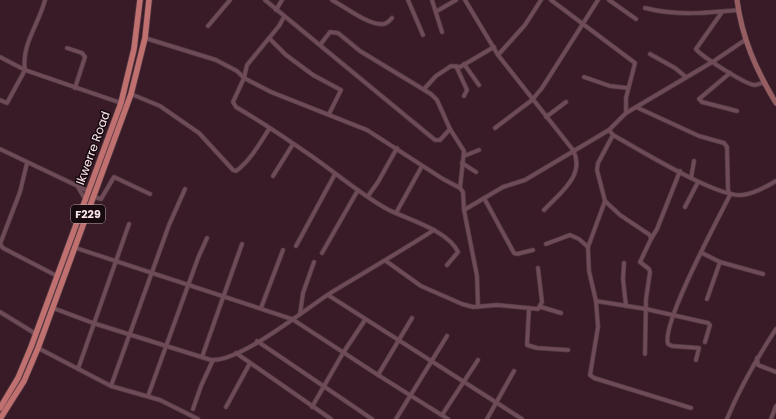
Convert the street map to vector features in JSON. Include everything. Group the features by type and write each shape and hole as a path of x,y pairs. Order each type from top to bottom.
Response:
{"main road":[{"name":"Ikwerre Road","path":"0,408 18,378 36,334 121,102 133,55 139,0"},
{"name":"F229","path":"0,419 24,381 38,348 76,248 131,94 145,38 149,0"},
{"path":"76,248 76,240 90,201 88,191"}],"street":[{"path":"0,100 7,103 25,70 24,61 26,52 45,0"},
{"path":"208,26 230,0"},
{"path":"265,0 434,140 440,140 450,129"},
{"path":"276,10 282,0"},
{"path":"332,0 372,22 382,25 387,23 392,18"},
{"path":"408,0 423,35"},
{"path":"432,0 437,11 442,32"},
{"path":"437,11 456,0"},
{"path":"465,0 472,15 494,47 498,56 573,150 578,159 576,174 544,210"},
{"path":"498,56 525,25 541,0"},
{"path":"551,0 635,63 628,88 625,106 626,113"},
{"path":"495,128 532,100 555,70 598,0"},
{"path":"609,0 636,19"},
{"path":"736,0 745,40 764,83 776,103"},
{"path":"646,8 663,12 701,14 738,10"},
{"path":"722,12 696,49 705,58 714,61 730,73 750,84 754,85 764,83"},
{"path":"284,17 269,38 249,61 244,71 244,78 233,102 236,107 293,144 358,190 396,213 434,230 452,244 458,252 447,265"},
{"path":"320,45 330,32 338,33 360,51 424,89 437,100 450,129 462,147 464,156 460,188"},
{"path":"145,38 216,60 237,71 244,78 271,92 367,130 397,148 422,166 460,188 463,192 464,210 477,276 478,307"},
{"path":"269,38 286,55 313,75 341,90 329,114"},
{"path":"464,210 503,187 525,180 573,150 609,130 626,113 714,61 745,40"},
{"path":"424,89 436,76 451,66 460,67 494,47"},
{"path":"67,48 82,53 85,58 75,88"},
{"path":"650,54 675,68 686,77"},
{"path":"0,57 25,70 75,88 121,102"},
{"path":"464,64 479,84"},
{"path":"456,66 466,86 467,90 464,96"},
{"path":"730,73 699,99 702,102 737,111"},
{"path":"584,77 610,86 628,88"},
{"path":"131,94 160,106 199,133 233,170 236,171 249,158 269,129"},
{"path":"546,117 566,102"},
{"path":"636,107 699,136 726,145 728,157 728,190 730,195 673,315 667,340 668,344 698,348 696,360"},
{"path":"609,130 613,136 698,182 730,195 741,196 749,194 776,182"},
{"path":"613,136 598,163 597,170 605,201 620,215 646,232 651,239"},
{"path":"273,176 293,144"},
{"path":"368,196 378,182 397,148"},
{"path":"0,149 88,191"},
{"path":"464,156 479,150"},
{"path":"691,178 694,161"},
{"path":"27,163 20,192 0,244 2,248 57,276"},
{"path":"462,163 476,172"},
{"path":"396,213 422,166"},
{"path":"646,354 646,309 650,272 649,269 640,262 657,229 680,171"},
{"path":"296,246 335,174"},
{"path":"94,197 101,199 114,177 150,194"},
{"path":"685,207 698,182"},
{"path":"78,186 85,199"},
{"path":"110,386 170,225 185,189"},
{"path":"322,253 358,190"},
{"path":"484,198 514,253 517,254 533,250"},
{"path":"605,201 588,247 589,271 596,301 598,327 592,352 591,376 691,408"},
{"path":"78,369 114,260 129,224"},
{"path":"53,308 93,323 202,357 218,360 236,353 257,341 328,295 386,261 434,230"},
{"path":"546,244 570,235 579,239 588,247"},
{"path":"148,396 198,258 207,238"},
{"path":"202,357 225,296 242,244"},
{"path":"76,248 292,319 448,419"},
{"path":"261,308 283,250"},
{"path":"702,252 720,262 763,274"},
{"path":"386,261 421,286 462,304 478,307 497,305 538,309 540,307 561,313"},
{"path":"300,314 303,293 314,262"},
{"path":"707,299 720,262"},
{"path":"624,263 623,279 626,306"},
{"path":"538,268 541,289 540,307"},
{"path":"328,295 522,419"},
{"path":"596,301 646,309 710,324 705,342"},
{"path":"529,308 528,345 537,348 568,350"},
{"path":"0,312 36,334"},
{"path":"378,375 412,318"},
{"path":"312,407 343,353 365,320"},
{"path":"727,419 757,358 776,329"},
{"path":"396,419 447,336"},
{"path":"257,341 372,419"},
{"path":"38,348 110,386 160,400 198,419"},
{"path":"236,353 331,419"},
{"path":"757,358 758,364 776,372"},
{"path":"193,409 201,386 213,360"},
{"path":"442,415 478,360"},
{"path":"226,407 250,363"},
{"path":"487,419 514,371"},
{"path":"771,419 776,406"}]}
